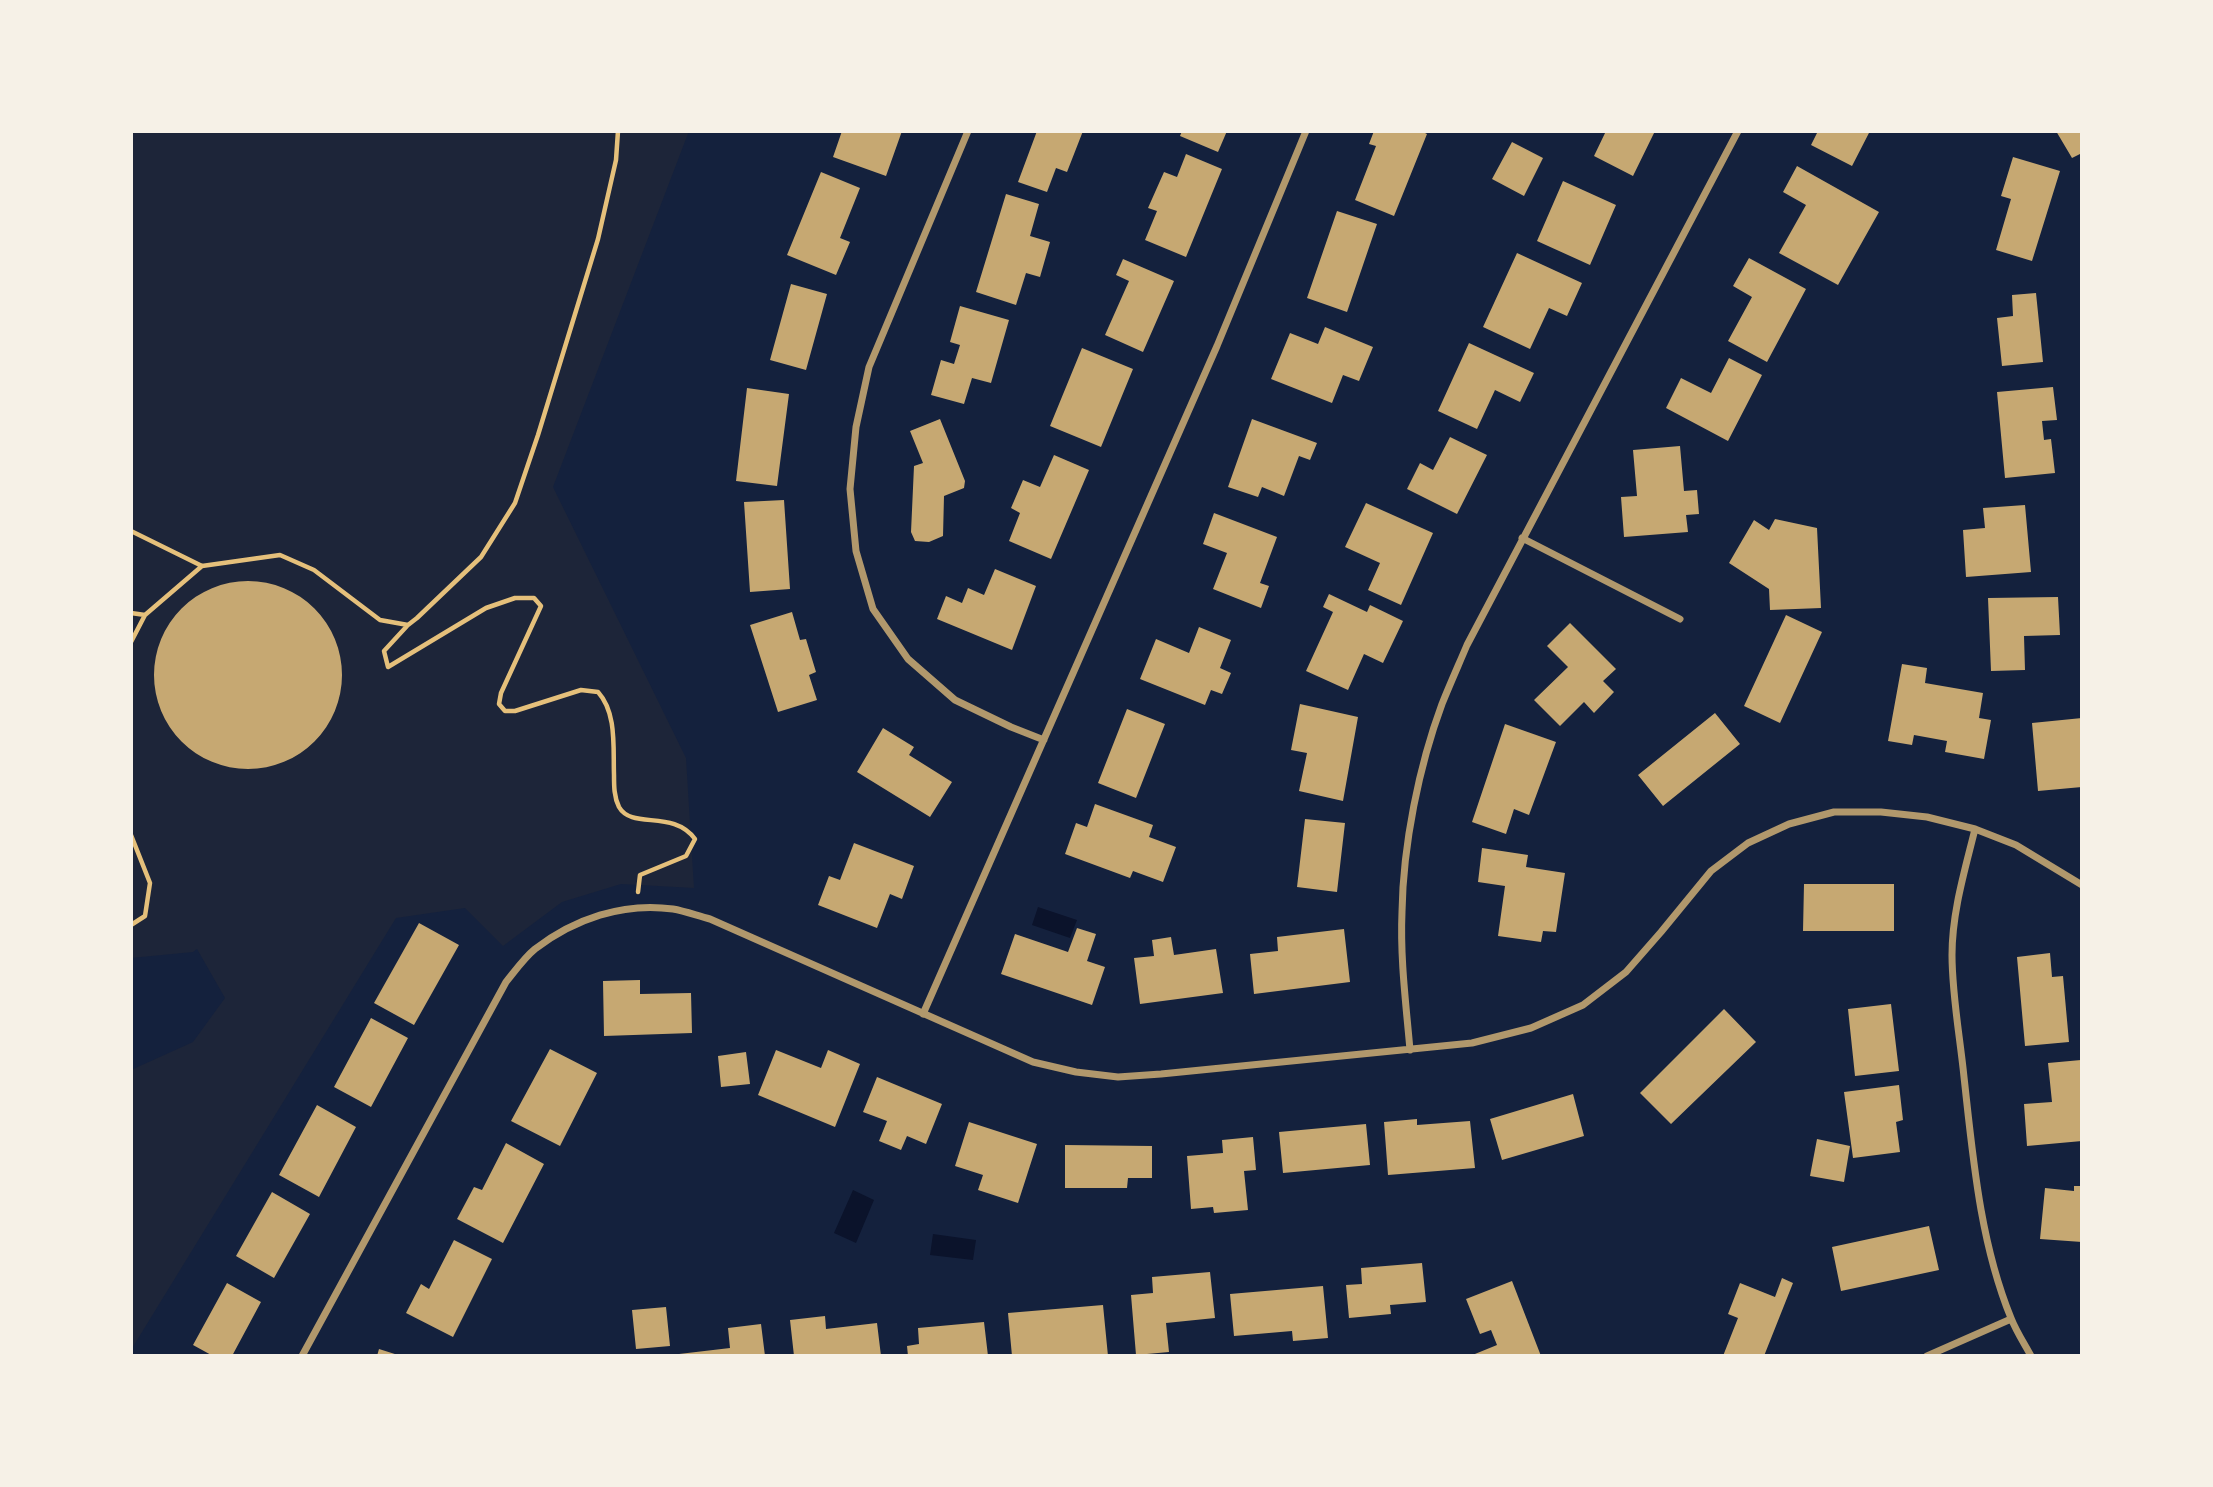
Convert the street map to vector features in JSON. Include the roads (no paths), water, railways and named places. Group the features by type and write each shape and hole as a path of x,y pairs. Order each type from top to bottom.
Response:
{"street":[{"path":"968,131 869,367 856,427 850,489 856,551 873,610 908,659 955,700 1044,740"},
{"path":"923,1014 1217,346 1306,131"},
{"path":"1410,1050 1404,985 1402,911 1409,832 1423,765 1442,704 1467,645 1522,538 1738,131"},
{"path":"1522,538 1680,619"},
{"path":"302,1356 506,982 534,951 567,928 601,914 635,907 674,909 710,919 1033,1062 1076,1072 1118,1077 1472,1043 1531,1028 1583,1004 1626,972 1711,871 1748,843 1788,824 1835,812 1881,812 1927,817 1975,829 2016,845 2082,885"},
{"path":"1975,829 1956,913 1953,967 1972,1146 1982,1210 1996,1272 2011,1319 2031,1356"},
{"path":"1927,1356 2011,1319"}]}
